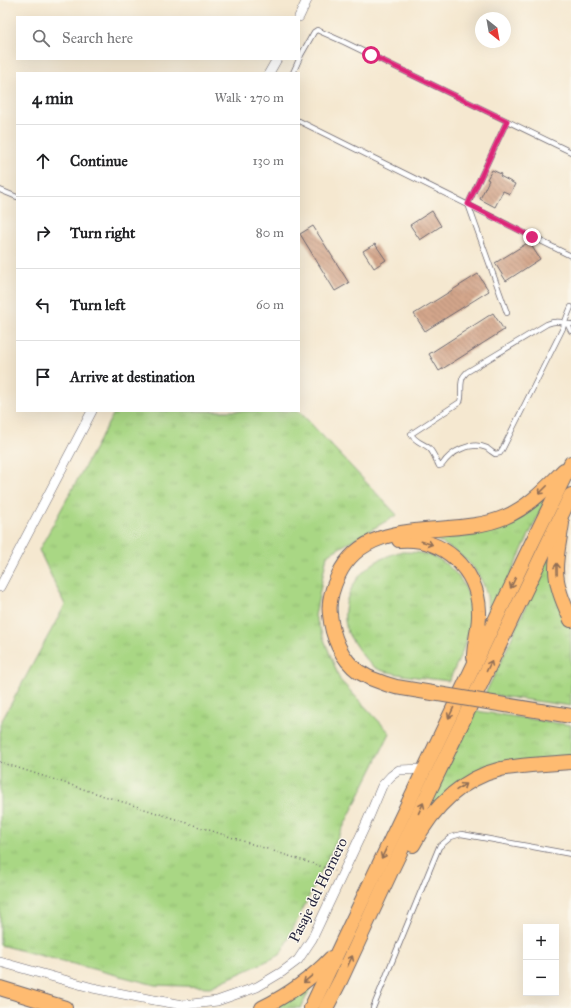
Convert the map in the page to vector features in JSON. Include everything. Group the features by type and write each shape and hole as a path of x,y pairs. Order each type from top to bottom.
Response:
{"highway":[{"path":"326,1008 392,869 536,550 571,463"},
{"path":"571,463 527,505 504,518 473,526 404,532 388,535 374,540 360,549 341,569 335,582 329,611 335,639 341,652 359,671 398,680 571,709"},
{"path":"310,1008 474,666 536,550 563,512 571,495"},
{"path":"563,512 556,570 559,587 571,620"},
{"path":"474,666 474,650 480,612 475,587 470,576 459,562 443,550 429,543 414,540 401,540 385,543 368,551 353,564 342,579 337,598 338,623 350,649 372,674 386,684 396,687 571,716"},
{"path":"392,869 405,861 418,835 444,801 468,782 500,769 571,762"},
{"path":"262,1008 283,997 307,980 337,952"},
{"path":"335,1008 341,978"},
{"path":"0,988 65,1008"}],"street":[{"path":"299,16 307,0"},
{"path":"270,72 276,60"},
{"path":"0,587 91,412"},
{"name":"Pasaje del Hornero","path":"0,962 93,988 184,1005 216,1001 257,987 282,972 298,960 312,940 382,786 399,770 424,769"}],"lane":[{"path":"300,57 314,32 317,30 571,152"},
{"path":"293,72 299,60"},
{"path":"300,121 571,256"},
{"path":"507,121 468,204 508,313"},
{"path":"0,190 16,197"},
{"path":"571,307 568,324 571,330"},
{"path":"552,322 568,324 562,328 500,453 494,454 486,448 471,446 456,452 446,460 442,466 438,466 430,449 413,439 411,434 460,402 462,398 461,385 467,372 546,324 552,322"},
{"path":"373,1008 439,847 451,837 461,834 478,836 571,854"}],"path":[{"path":"0,762 342,874"}],"green space":[{"path":"114,412 300,412 397,515 327,555 315,616 340,680 390,733 280,955 210,987 155,985 0,945 0,724 65,605 39,550"},
{"path":"543,498 545,501 490,618 484,586 474,569 452,549 434,539 476,534 497,529 520,518"},
{"path":"556,540 571,626 571,706 485,694 503,657"},
{"path":"399,552 422,553 439,559 454,572 466,589 471,608 470,626 463,650 449,681 403,675 378,669 364,657 347,632 345,621 346,602 354,584 366,569 374,563"},
{"path":"476,711 571,725 571,759 495,768 421,817"},
{"path":"313,982 301,1008 270,1008"}],"building":[{"path":"492,170 501,174 500,176 515,184 510,194 503,191 495,207 480,199"},
{"path":"432,211 441,226 420,240 410,225"},
{"path":"313,226 349,283 335,291 300,234"},
{"path":"529,242 540,259 506,281 495,263"},
{"path":"375,244 386,260 374,268 363,251"},
{"path":"478,274 489,291 425,331 414,314"},
{"path":"493,313 504,330 439,371 429,354"}],"route":[{"path":"371,55 507,121 468,204 532,237"}]}
